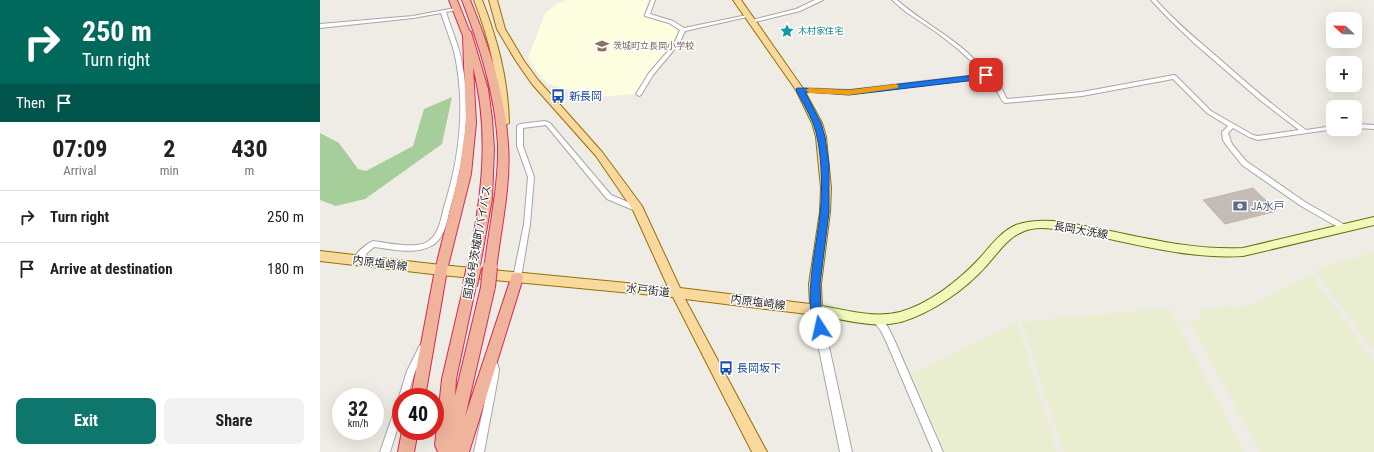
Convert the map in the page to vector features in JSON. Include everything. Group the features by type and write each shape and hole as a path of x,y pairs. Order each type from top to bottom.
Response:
{"highway":[{"path":"466,0 479,33 494,80 503,144"},
{"path":"420,388 441,270 465,174 471,123 467,32 454,4"},
{"name":"国道6号茨城町バイパス","path":"442,452 449,379 475,260 488,178 488,152 481,80 467,32"},
{"name":"国道6号茨城町バイパス","path":"446,452 458,414 488,287 502,181 503,144"},
{"path":"461,452 517,278"},
{"path":"406,452 408,440"}],"main road":[{"path":"478,0 493,38 499,61 504,98 503,144"},
{"path":"486,0 498,19"},
{"path":"493,0 498,19 507,41 520,61 535,82 599,154 638,209 676,293"},
{"path":"736,0 800,90 817,123 821,137 825,165 825,212 816,284 816,310"},
{"name":"長岡大洗線","path":"816,310 876,319 901,317 932,303 981,264 1006,236 1026,226 1054,225 1194,252 1229,253 1243,252 1374,221"},
{"name":"内原塩崎線","path":"320,256 441,270"},
{"name":"水戸街道","path":"441,270 676,293 760,452"},
{"name":"内原塩崎線","path":"676,293 816,310"}],"street":[{"path":"653,0 647,15 671,22 683,30 798,10 820,0"},
{"path":"894,0 910,14 939,32 963,52 979,66 986,75 986,78"},
{"path":"1153,0 1190,37 1248,88 1304,131"},
{"path":"320,26 382,21 443,12 454,4"},
{"path":"356,260 364,250 373,244 422,247 430,244 440,232 455,181 461,144 463,108 456,50 443,12"},
{"path":"639,94 651,74 676,44 683,30"},
{"path":"800,90 849,92 976,77 986,78 997,85 1005,101 1082,94 1174,77 1209,112 1251,136 1258,138 1326,129"},
{"path":"517,278 527,224 531,177 520,146 520,126 545,123 548,124 609,197 638,209"},
{"path":"1232,126 1225,132 1224,136 1244,163 1303,204 1345,228"},
{"path":"1362,126 1374,127"},
{"path":"816,310 846,452"},
{"path":"876,319 884,328 890,340 938,452"},
{"path":"406,388 411,371 430,334"},
{"path":"479,452 494,377 495,369 491,356"},
{"path":"385,452 392,430"}],"shaded area":[{"name":"茨城町立長岡小学校","path":"566,0 648,0 643,16 666,23 676,29 678,34 637,94 593,97 548,84 537,72 528,58 545,13 555,5"},
{"path":"1374,252 1374,350 1315,270"},
{"path":"1311,275 1374,362 1374,452 1260,452 1189,320 1202,319 1199,309 1252,305"},
{"path":"1169,308 1244,452 1064,452 1022,322"},
{"path":"1017,323 1057,452 946,452 911,374"}],"green space":[{"path":"452,97 442,144 365,199 336,206 320,200 320,133 339,143 358,169 366,171 413,146 424,109"}],"building":[{"name":"JA水戸","path":"1253,188 1277,211 1225,224 1203,200"}],"slow traffic":[{"path":"809,90 842,93 896,86"}],"place":[{"name":"木村家住宅","path":"787,31"},
{"name":"茨城町立長岡小学校","path":"602,46"},
{"name":"新長岡","path":"558,96"},
{"name":"JA水戸","path":"1240,206"},
{"name":"長岡坂下","path":"726,368"}],"route":[{"path":"820,328 816,310 816,284 825,212 825,165 821,137 817,123 800,90 842,93 976,77 986,78 986,75"}]}
